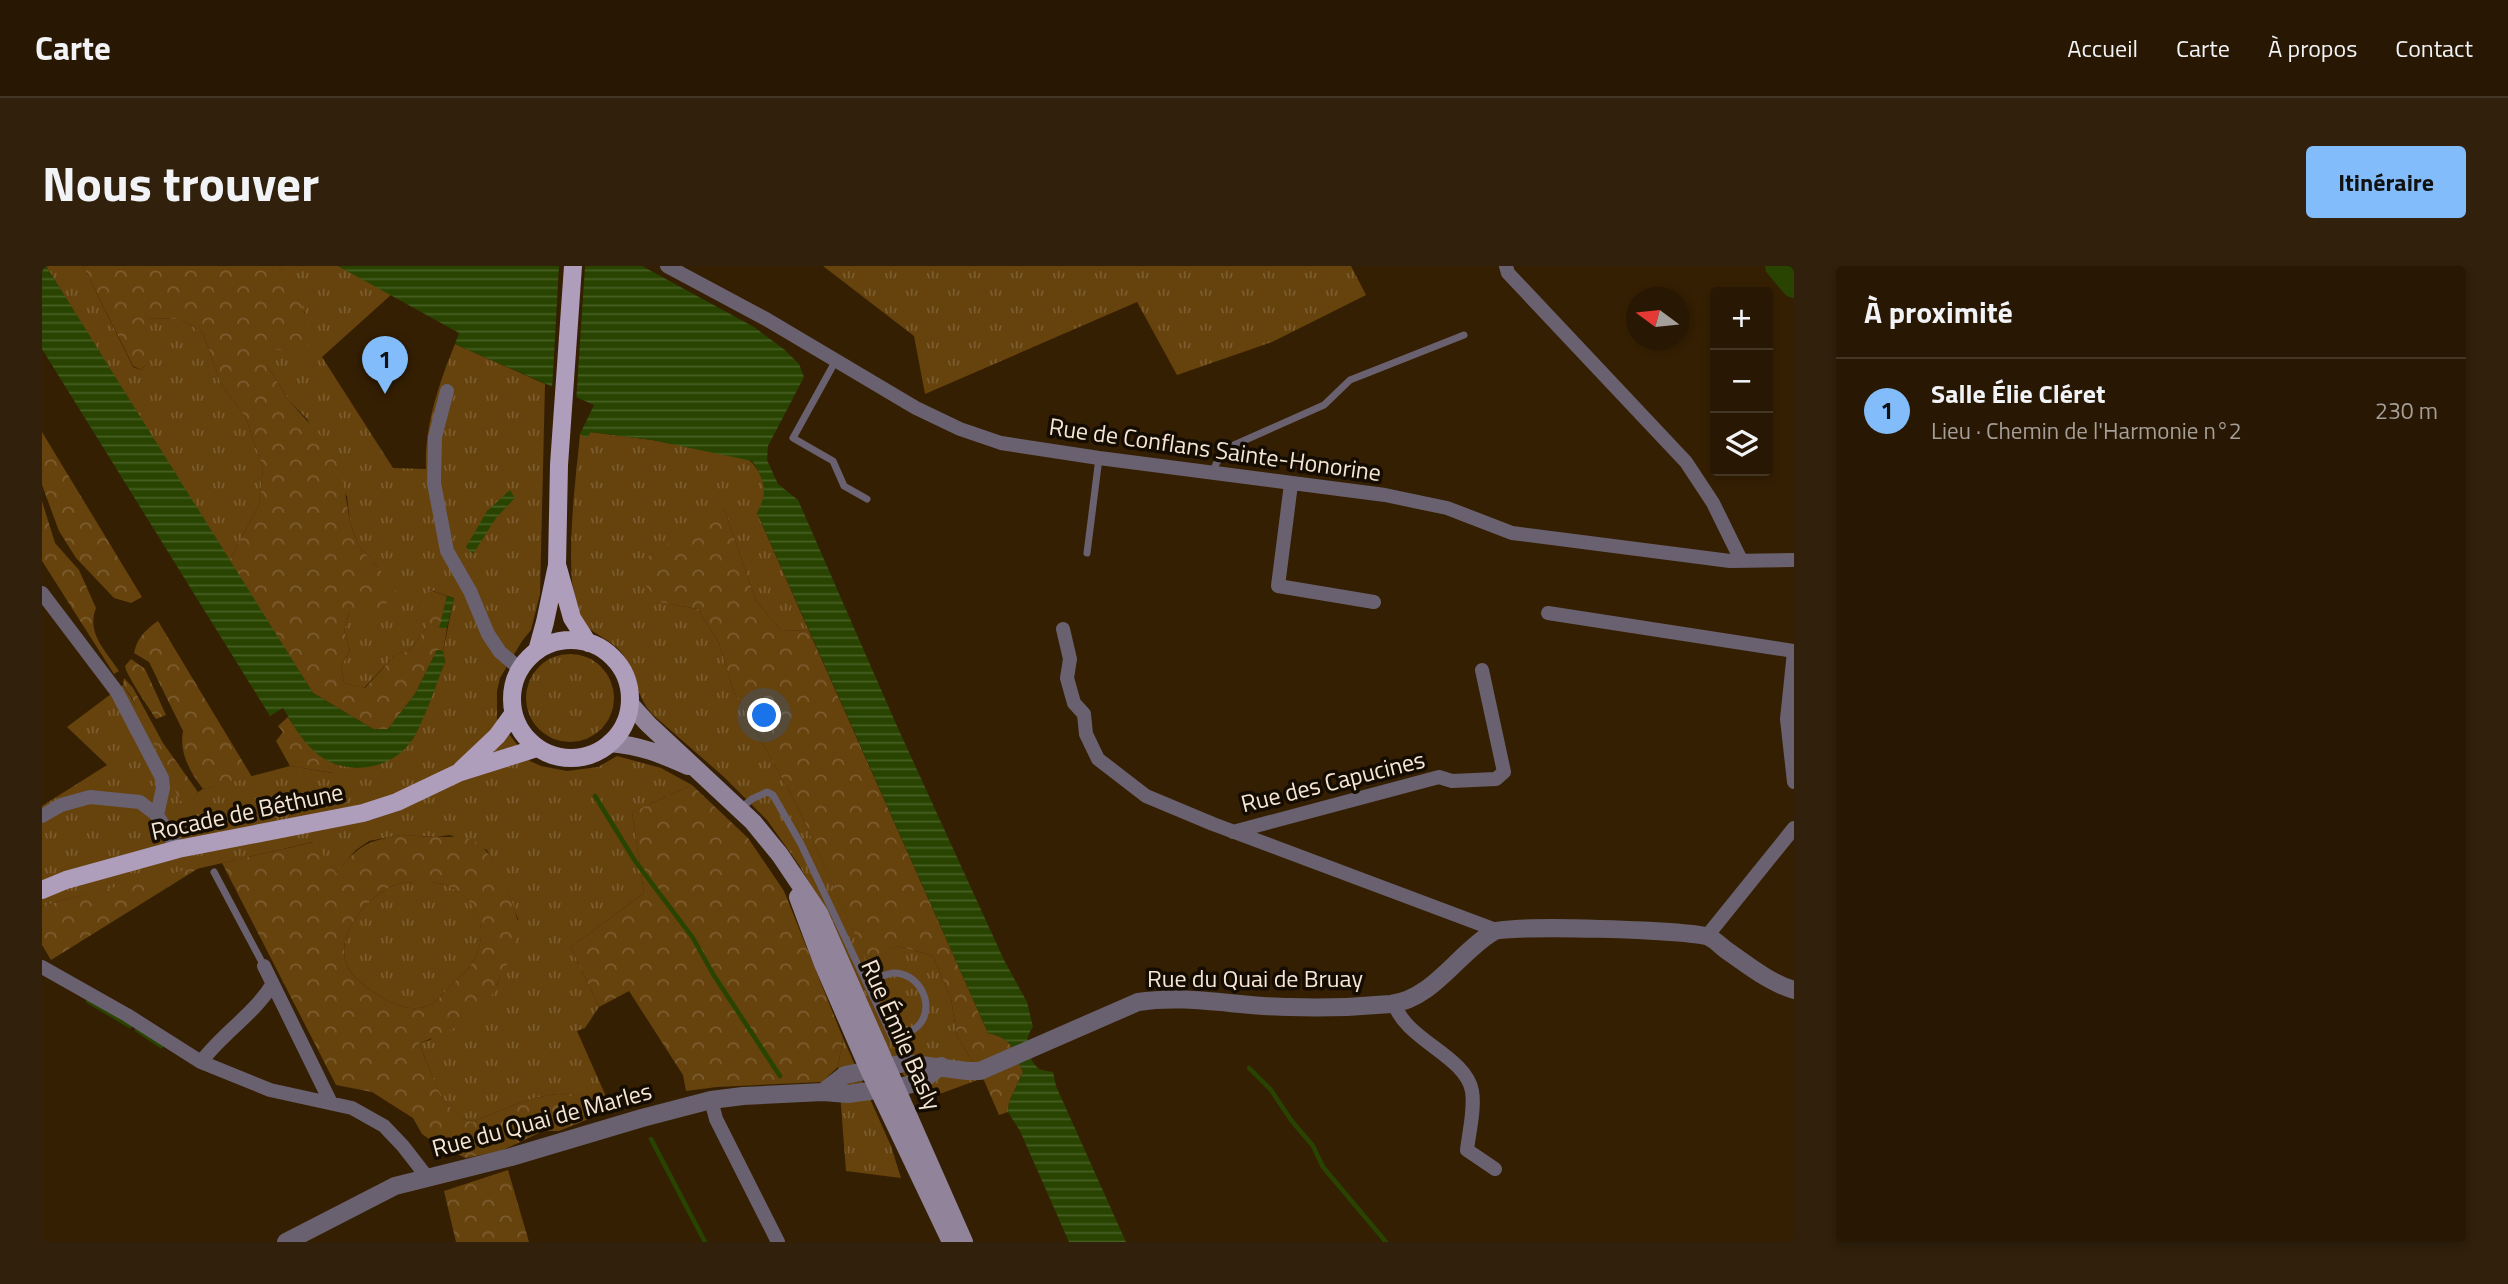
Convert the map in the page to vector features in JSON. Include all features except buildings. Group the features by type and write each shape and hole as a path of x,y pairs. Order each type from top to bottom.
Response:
{"main road":[{"path":"537,651 557,565 559,465 573,266"},
{"path":"557,565 572,618 588,643"},
{"path":"570,640 603,649 615,660 626,680 630,704 623,725 610,743 597,752 582,758 566,759 551,755 537,748 518,727 513,714 512,691 520,669 537,651 553,643 570,640"},
{"name":"Rue Émile Basly","path":"630,704 648,724 740,808 780,855 827,931 883,1079 951,1242"},
{"name":"Rocade de Béthune","path":"458,773 497,736 513,714"},
{"path":"610,743 640,746 700,772"},
{"name":"Rocade de Béthune","path":"42,890 66,880 178,849 363,813 397,803 458,773 537,748"},
{"name":"Rue Émile Basly","path":"780,855 803,907 822,964 883,1079 917,1133 964,1242"}],"street":[{"name":"Rue de Conflans Sainte-Honorine","path":"667,266 766,319 923,412 976,435 1024,447 1385,495 1438,506 1512,533 1718,560 1794,560"},
{"path":"1506,266 1508,273 1686,462 1713,503 1741,560"},
{"path":"447,391 435,437 434,483 447,551 470,591 488,634 500,652 520,669"},
{"path":"1291,484 1278,586 1374,602"},
{"path":"42,593 117,692 162,779 163,788 157,815"},
{"path":"1548,613 1794,652 1787,719 1794,782"},
{"name":"Rue des Capucines","path":"1063,629 1070,659 1067,678 1074,703 1084,715 1086,734 1098,759 1146,796 1233,832 1496,930"},
{"name":"Rue des Capucines","path":"1233,832 1439,777 1452,781 1496,779 1504,772 1482,670"},
{"path":"42,816 61,804 90,797 140,802 157,815 178,849"},
{"path":"1707,936 1794,828"},
{"path":"1496,930 1528,927 1707,936 1775,984 1794,990"},
{"name":"Rue du Quai de Bruay","path":"883,1079 918,1083 941,1066 967,1072 980,1071 1138,1002 1164,998 1290,1007 1394,1003 1413,998 1496,930"},
{"path":"264,966 331,1103"},
{"path":"42,967 127,1015 201,1062 270,1090 352,1108 384,1126 427,1177"},
{"path":"201,1062 215,1044 260,1004 272,985"},
{"path":"1394,1003 1398,1017 1462,1071 1472,1090 1467,1150 1495,1169"},
{"name":"Rue du Quai de Marles","path":"286,1242 385,1191 642,1118 711,1100 823,1092 845,1074 883,1079"},
{"path":"711,1100 716,1119 778,1242"}],"lane":[{"path":"1212,473 1217,462 1234,444 1324,405 1350,380 1464,335"},
{"path":"835,362 793,438 833,461 844,486 867,499"},
{"path":"1087,553 1099,458"},
{"path":"740,808 767,792 777,800 801,844 893,1039 910,1032 921,1022 925,1010 924,995 917,982 906,975 893,973 867,983"},
{"path":"214,872 264,966"}],"green space":[{"path":"46,266 83,266 133,367 142,370 145,365 145,318 181,319 203,333 221,384 246,418 263,468 259,505 229,561"},
{"path":"83,266 279,266 302,307 309,329 309,341 306,352 263,349 270,370 290,402 339,456 350,522 359,547 397,593 378,611 350,611 344,630 350,651 341,666 344,683 365,688 395,655 410,650 427,627 422,612 429,590 447,596 440,627 447,628 443,651 437,650 415,694 388,729 373,729 313,693 229,561 259,505 263,468 246,418 221,384 203,333 181,319 145,318 145,365 142,370 133,366"},
{"path":"279,266 338,266 392,294 322,357 393,468 426,469 427,437 434,405 455,344 545,384 540,594 531,630 500,678 497,719 530,761 541,766 567,771 598,767 617,756 661,768 692,785 632,812 644,893 571,947 599,1007 585,1028 577,1031 612,1110 591,1118 594,1108 589,1098 560,1094 530,1100 472,1122 452,1110 438,1089 419,1043 430,1040 497,985 518,919 487,850 450,835 400,835 369,841 356,850 336,873 313,842 62,900 42,907 42,806 107,765 67,727 123,685 193,799 203,789 290,766 332,773 336,764 358,768 413,739 445,662 443,651 454,598 430,590 427,627 410,650 395,655 364,688 344,683 341,666 350,651 344,630 350,611 378,611 378,567 359,547 350,522 347,497 307,419 290,402 270,370 262,349 305,313"},
{"path":"823,266 1351,266 1366,295 1272,342 1177,375 1137,302 925,394 914,336"},
{"path":"42,432 142,597 131,603 114,598 76,558 59,531 42,485"},
{"path":"590,432 652,440 745,458 757,469 765,497 757,513 809,631 781,630 756,601 724,508 658,602 698,609 719,643 733,690 798,807 866,959 898,946 933,956 951,999 957,1036 983,1078 934,1096 923,1107 889,1051 834,926 799,865 767,820 724,777 652,714 643,701 620,650 584,624 580,618 572,579 573,501 580,434 587,437"},
{"path":"42,501 55,543 79,570 96,608 95,634 119,671 114,674 42,561"},
{"path":"724,508 756,601 781,630 809,631 988,1033 1003,1038 1015,1052 1023,1072 1009,1102 1008,1112 999,1115 983,1078 957,1036 951,999 933,956 898,946 866,960 798,807 733,690 719,643 698,609 658,602 638,575 638,563"},
{"path":"158,621 252,777 203,789 194,776 184,755 183,731 149,662 134,653 142,635"},
{"path":"570,654 587,657 601,667 611,681 614,698 611,715 601,729 587,739 570,742 553,739 539,729 529,715 526,698 529,681 539,667 553,657"},
{"path":"131,659 145,669 166,715 156,719 138,692 125,666"},
{"path":"124,678 133,688 163,743 198,792 193,799 180,801 132,698 123,685"},
{"path":"288,717 309,745 336,764 333,773 290,766 276,741 283,732 278,726"},
{"path":"692,785 748,838 784,891 843,1038 838,1067 822,1082 686,1091 683,1075 629,991 599,1007 571,947 644,893 632,812"},
{"path":"388,837 456,837 474,841 492,860 515,909 518,929 514,949 487,1002 465,1022 419,1043 445,1101 461,1117 472,1122 530,1100 575,1094 589,1098 594,1108 591,1118 559,1131 543,1131 501,1151 466,1158 439,1146 422,1134 413,1118 372,1092 336,1085 222,863 314,842 336,873 364,846","holes":["403,882 435,883 456,890 472,905 480,924 479,946 471,965 434,1002 418,1008 400,1006 382,998 360,982 349,969 344,954 346,938 362,909 375,897"]},
{"path":"202,866 51,960 42,945 42,907"},
{"path":"403,882 435,883 456,890 473,905 481,924 479,946 471,965 434,1002 418,1008 400,1006 382,998 360,982 349,969 344,954 352,923 362,909 375,897"},
{"path":"843,1038 891,1146 901,1178 846,1171 838,1067"},
{"path":"508,1170 529,1242 456,1242 444,1191"}],"shaded area":[{"path":"42,266 46,266 313,693 373,729 388,729 415,694 437,650 443,651 445,662 423,719 414,737 394,757 382,764 368,767 340,765 327,760 310,747 283,708 270,716 42,349"},
{"path":"338,266 642,266 754,327 799,364 804,377 768,446 767,460 778,484 798,500 897,726 1004,960 1027,1002 1033,1027 1027,1041 1030,1057 1038,1068 1053,1072 1056,1086 1126,1242 1069,1242 1020,1131 1008,1112 1009,1102 1023,1072 1012,1046 1003,1038 988,1033 757,513 763,499 764,487 752,461 652,440 591,432 587,438 580,434 594,405 455,344 459,333"},
{"path":"510,490 515,498 496,518 473,554 466,547 487,511"},
{"path":"447,596 454,598 447,628 439,628"}],"pier":[{"path":"559,266 585,266 576,402 552,391"}],"waterway":[{"path":"1778,266 1794,285"},
{"path":"595,796 635,861 693,938 713,974 780,1076"},
{"path":"88,1001 130,1026"},
{"path":"137,1030 161,1046"},
{"path":"1249,1068 1271,1090 1313,1146 1323,1167 1386,1242"},
{"path":"651,1139 705,1242"}],"place":[{"name":"Salle Élie Cléret","path":"385,394"}]}
